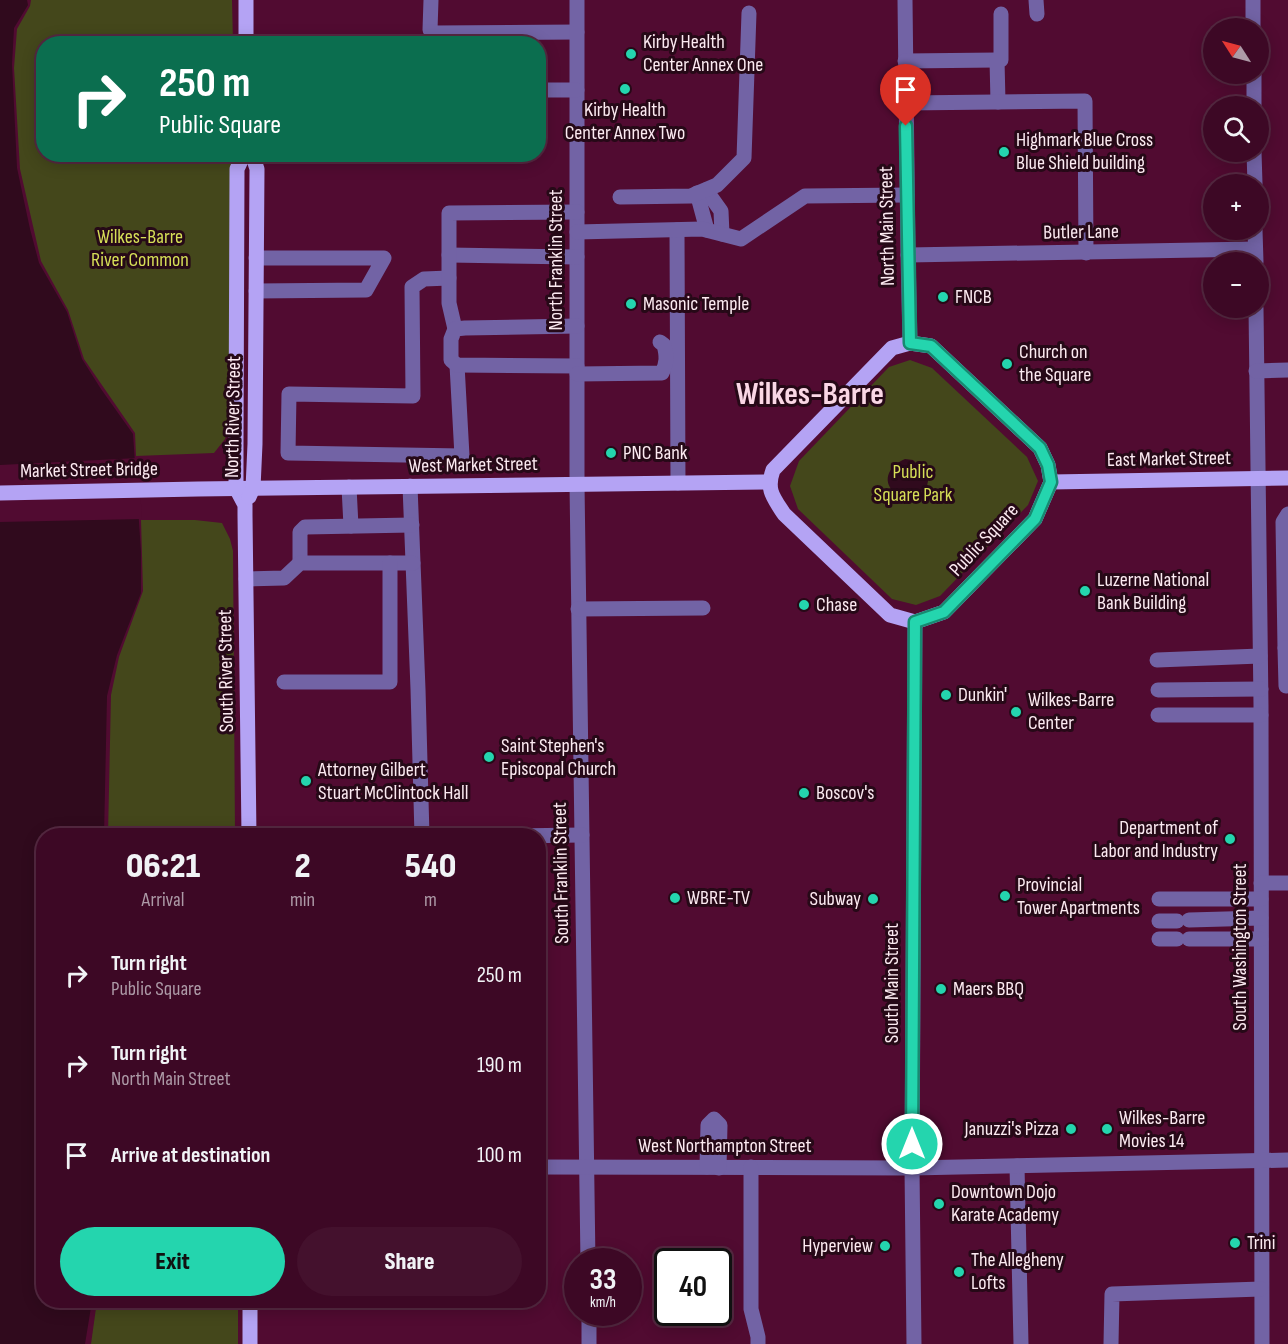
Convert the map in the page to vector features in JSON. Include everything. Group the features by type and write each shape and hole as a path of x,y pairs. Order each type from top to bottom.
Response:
{"main road":[{"path":"246,0 246,36"},
{"name":"North River Street","path":"240,162 237,169 236,488 245,506"},
{"name":"North River Street","path":"245,506 253,488 257,169 255,162"},
{"path":"915,622 890,615 784,514 772,496 769,482 773,470 892,348 910,343 931,346 1040,448 1048,465 1051,482"},
{"name":"East Market Street","path":"1051,482 1288,478"},
{"name":"West Market Street","path":"178,489 769,482"},
{"name":"Public Square","path":"915,622 944,612 1035,519 1051,482"},
{"name":"Market Street Bridge","path":"0,493 178,489"},
{"name":"South River Street","path":"245,506 249,828"},
{"path":"250,1308 250,1344"}],"street":[{"path":"431,0 430,30 434,33 577,32"},
{"name":"North Franklin Street","path":"577,0 577,484"},
{"name":"North Main Street","path":"905,0 910,343"},
{"path":"1253,0 1253,18"},
{"path":"620,197 691,196 717,185 744,158 749,13"},
{"path":"906,61 1001,60 1001,14"},
{"path":"997,60 998,102"},
{"path":"546,90 577,90"},
{"path":"906,103 1085,101 1086,253"},
{"path":"701,192 715,232"},
{"path":"577,232 676,230 715,232 741,238 805,196 907,195"},
{"path":"449,278 424,279 412,287 413,396 289,394 288,453 462,456 457,365 452,360 451,339 455,329 449,303 449,278 449,255 449,213 577,212"},
{"path":"676,230 678,483"},
{"name":"Butler Lane","path":"908,255 1086,253 1203,255"},
{"path":"449,255 577,257"},
{"path":"256,258 384,258 366,290 256,291"},
{"name":"South Washington Street","path":"1256,318 1261,689 1262,1344"},
{"path":"455,329 577,326"},
{"path":"457,365 662,373 667,355 664,345 660,342"},
{"path":"1256,371 1288,370"},
{"name":"South Franklin Street","path":"577,484 588,1248"},
{"path":"410,486 422,828"},
{"path":"349,487 351,526"},
{"path":"1286,686 1283,522 1288,514"},
{"path":"300,563 300,532 305,527 412,525"},
{"path":"246,579 284,578 300,563 413,563"},
{"path":"284,682 390,682 390,563"},
{"path":"578,609 703,608"},
{"name":"South Main Street","path":"914,1344 912,1168 915,622"},
{"path":"1157,660 1260,660 1286,653"},
{"path":"1158,690 1261,689"},
{"path":"1158,715 1261,715"},
{"path":"546,836 582,835"},
{"path":"1159,899 1261,891 1288,883"},
{"path":"1159,921 1261,918"},
{"path":"1160,939 1261,939"},
{"name":"West Northampton Street","path":"546,1167 912,1168 1288,1160"},
{"path":"1017,1166 1021,1344"},
{"path":"751,1167 751,1309 758,1344"},
{"path":"1111,1344 1112,1294 1262,1289"},
{"path":"589,1326 589,1344"}],"green space":[{"name":"Wilkes-Barre River Common","path":"31,0 232,0 233,36 36,36 36,162 233,162 233,419 225,439 214,453 136,456 135,433 84,359 68,310 41,261 20,169 14,68 17,29"},
{"name":"Public Square Park","path":"910,360 932,368 1027,457 1038,481 1028,505 940,596 916,605 892,599 798,509 790,486 799,461 889,367"},
{"path":"141,520 195,520 222,523 233,551 235,828 108,828 111,695 119,657 143,591"},
{"path":"96,1308 238,1308 238,1344 91,1344"}],"shaded area":[{"path":"0,0 27,0 28,5 14,28 12,64 17,168 39,263 67,312 82,359 133,434 141,552 141,593 117,655 107,696 104,828 36,828 36,1308 91,1308 85,1344 0,1344"},
{"path":"905,459 913,460 929,476 927,486 911,500 900,497 888,483 889,473 895,465"}],"pier":[{"path":"138,458 142,519 0,522 0,465"}],"place":[{"name":"Kirby Health Center Annex One","path":"631,54"},
{"name":"Kirby Health Center Annex Two","path":"625,89"},
{"name":"Highmark Blue Cross Blue Shield building","path":"1004,152"},
{"name":"FNCB","path":"943,297"},
{"name":"Masonic Temple","path":"631,304"},
{"name":"Church on the Square","path":"1007,364"},
{"name":"PNC Bank","path":"611,453"},
{"name":"Luzerne National Bank Building","path":"1085,591"},
{"name":"Chase","path":"804,605"},
{"name":"Dunkin'","path":"946,695"},
{"name":"Wilkes-Barre Center","path":"1016,712"},
{"name":"Saint Stephen's Episcopal Church","path":"489,757"},
{"name":"Attorney Gilbert Stuart McClintock Hall","path":"306,781"},
{"name":"Boscov's","path":"804,793"},
{"name":"Department of Labor and Industry","path":"1230,839"},
{"name":"Provincial Tower Apartments","path":"1005,896"},
{"name":"WBRE-TV","path":"675,898"},
{"name":"Subway","path":"873,899"},
{"name":"Maers BBQ","path":"941,989"},
{"name":"Januzzi's Pizza","path":"1071,1129"},
{"name":"Wilkes-Barre Movies 14","path":"1107,1129"},
{"name":"Downtown Dojo Karate Academy","path":"939,1204"},
{"name":"Trini","path":"1235,1243"},
{"name":"Hyperview","path":"885,1246"},
{"name":"The Allegheny Lofts","path":"959,1272"}],"district":[{"name":"Wilkes-Barre","path":"810,394"}],"route":[{"path":"906,126 910,343 931,346 1040,448 1048,465 1051,482 1035,519 944,612 915,622 912,1144"}]}
